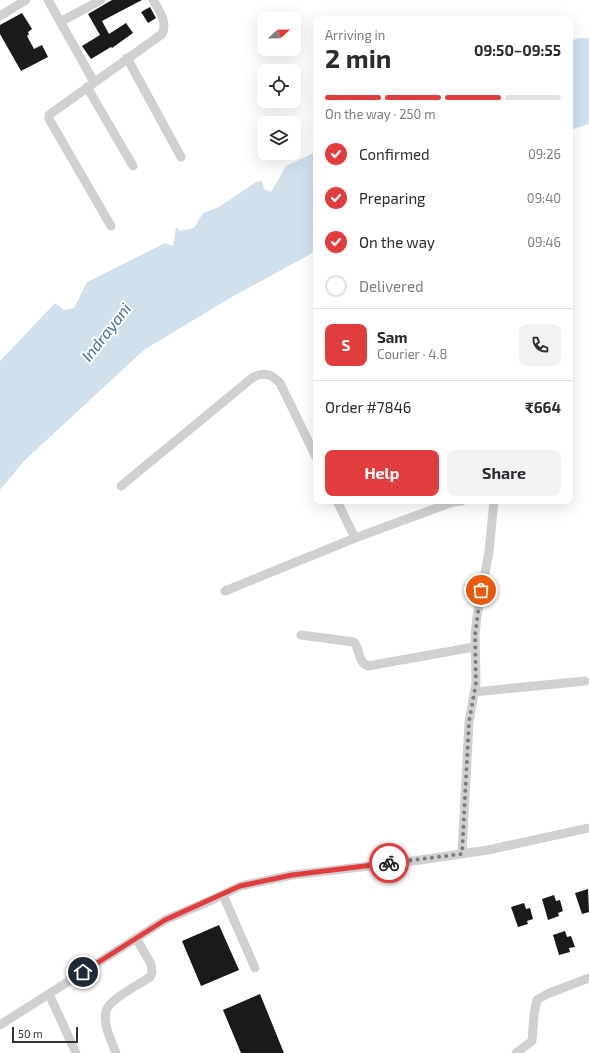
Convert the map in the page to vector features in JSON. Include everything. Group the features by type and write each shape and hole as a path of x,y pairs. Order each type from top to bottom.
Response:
{"street":[{"path":"0,16 26,0"},
{"path":"48,0 133,166"},
{"path":"60,22 101,0"},
{"path":"111,226 49,119 49,115 52,111 162,34 164,30 162,16 153,0"},
{"path":"127,58 181,157"},
{"path":"121,486 258,374 265,373 273,376 280,383 313,451"},
{"path":"338,504 355,538"},
{"path":"225,590 355,538 447,504"},
{"path":"462,854 466,759 469,722 476,676 474,647 477,616 489,552 494,504"},
{"path":"301,635 354,642 358,648 362,663 368,666 474,647"},
{"path":"474,692 585,680"},
{"path":"0,1025 165,920 240,886 292,875 488,850 589,828"},
{"path":"223,894 255,968"},
{"path":"116,1053 108,1033 105,1019 106,1010 110,1003 150,977 152,973 151,964 136,938"},
{"path":"516,1053 532,1041 534,1014 538,1000 547,994 589,979"},
{"path":"49,994 76,1053"}],"water":[{"path":"579,38 589,38 589,124 573,129 573,40"},
{"name":"Indrayani","path":"313,153 313,253 230,298 144,350 24,461 0,490 0,361 55,303 64,310 74,308 87,282 165,243 173,246 176,227 180,231 194,228 203,213 219,207 256,182 262,181 264,189 271,192 286,166"}],"building":[{"path":"112,0 142,0 102,21 109,34 126,23 133,33 112,48 111,47 91,59 82,46 100,35 88,14"},
{"path":"150,7 156,18 148,23 141,12"},
{"path":"22,13 32,29 28,32 29,34 27,36 34,49 42,45 48,57 21,71 0,34 0,25"},
{"path":"588,889 589,912 582,914 575,893"},
{"path":"554,895 556,901 560,900 563,911 558,913 559,916 548,920 542,899"},
{"path":"524,903 526,909 530,908 533,919 527,921 528,924 518,927 511,907"},
{"path":"219,925 239,970 201,986 182,941"},
{"path":"565,931 567,937 571,936 575,947 569,948 570,952 559,955 553,935"},
{"path":"260,994 284,1053 241,1053 223,1010"}],"way so far":[{"path":"389,863 462,854 469,722 476,683 474,647 481,590"}],"route":[{"path":"83,972 165,920 240,886 292,875 389,863"}]}
